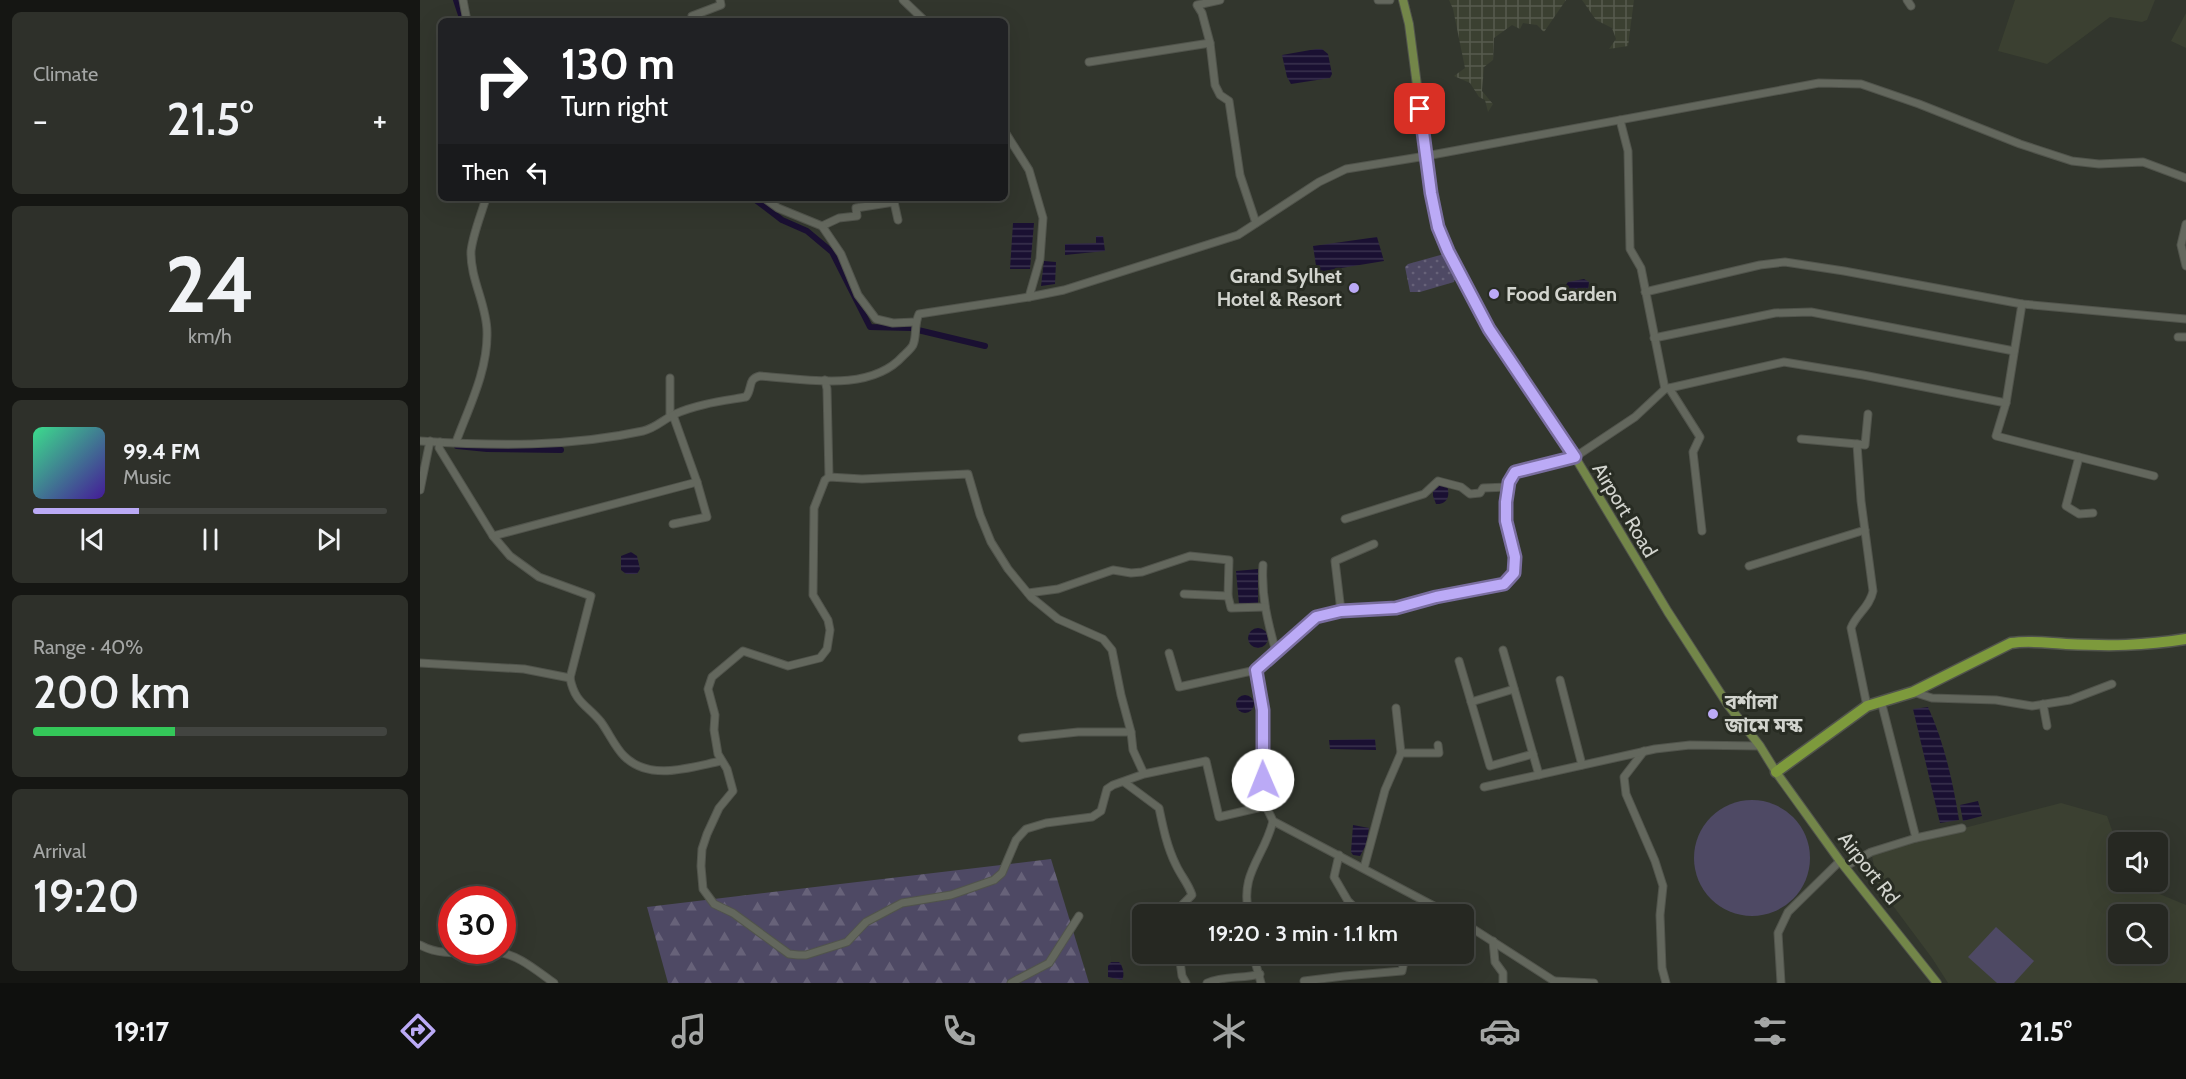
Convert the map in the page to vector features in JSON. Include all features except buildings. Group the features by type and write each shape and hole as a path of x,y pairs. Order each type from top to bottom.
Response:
{"highway":[{"path":"1776,772 1866,706 1913,692 2011,643 2024,641 2150,645 2186,639"}],"main road":[{"name":"Airport Road","path":"1403,0 1409,24 1426,156 1438,227 1448,251 1489,329 1575,457 1728,705 1760,746 1776,772"},
{"name":"Airport Rd","path":"1776,772 1843,863 1937,983"}],"street":[{"path":"463,0 466,18"},
{"path":"692,18 692,16 721,5 720,0"},
{"path":"903,0 922,18"},
{"path":"1220,0 1196,3 1202,13 1210,43 1215,85 1220,95 1229,101 1240,175 1256,223"},
{"path":"1378,0 1390,0"},
{"path":"1089,62 1210,43"},
{"path":"420,441 535,445 580,442 650,429 688,409 746,397 754,377 860,379 894,366 913,345 915,322 919,314 1029,297 1096,281 1238,236 1318,182 1346,169 1819,83 1861,84 1989,130 2020,144 2072,161 2099,164 2143,162 2186,178"},
{"path":"1620,120 1628,152 1630,249 1641,268 1654,338 1667,389 1700,437 1693,452 1702,531"},
{"path":"1008,137 1029,170 1043,218 1040,259 1029,297"},
{"path":"456,442 484,365 487,348 488,329 471,250 485,201"},
{"path":"768,201 778,208 822,226 841,254 858,295 876,319 893,323 915,322"},
{"path":"822,226 839,218 857,216 855,201"},
{"path":"856,208 894,202 898,220"},
{"path":"2186,224 2181,245 2186,266"},
{"path":"1645,292 1760,265 1785,262 2022,303 2186,319"},
{"path":"2022,303 2006,403 1996,436 2154,476"},
{"path":"1654,338 1774,313 1811,312 2014,351"},
{"path":"1169,653 1179,687 1256,670 1316,617 1341,611 1396,608 1436,597 1504,584 1514,573 1515,557 1506,521 1506,502 1508,487 1515,472 1575,457 1635,417 1667,389 1784,362 2006,403"},
{"path":"670,378 671,416 697,482 707,517 672,524"},
{"path":"825,380 829,477"},
{"path":"1801,439 1865,445 1868,414"},
{"path":"420,490 430,441"},
{"path":"440,442 439,448 493,536 510,556 539,577 591,596 570,678 573,692 611,735 623,755 631,762 662,772 721,761"},
{"path":"1857,444 1873,591 1871,601 1851,628 1866,706"},
{"path":"2079,457 2066,507 2079,514 2093,513"},
{"path":"1144,774 1133,750 1115,656 1109,645 1103,639 1058,619 1028,593 1008,569 991,542 968,474 862,479 829,477 825,480 814,508 813,577 813,595 828,620 830,630 827,649 820,658 788,666 743,651 712,677 708,689 715,715 714,730 721,761 727,769 733,791 719,808 702,849 703,889 714,904 733,913 789,954 806,955 847,942 866,922 902,903 951,895 994,880 1002,873 1016,840 1026,829 1047,823 1092,817 1101,811 1107,789 1144,774 1206,761 1219,817 1266,806"},
{"path":"1345,519 1424,494 1438,481 1461,487 1470,494 1480,493 1483,488 1508,487"},
{"path":"493,536 697,482"},
{"path":"1749,566 1865,530"},
{"path":"1341,611 1335,561 1374,544"},
{"path":"1028,593 1058,589 1113,570 1142,572 1190,556 1229,560 1228,596 1231,608 1265,607"},
{"path":"1263,565 1262,584 1265,607 1276,652"},
{"path":"1184,594 1228,596"},
{"path":"1503,650 1539,775"},
{"path":"1459,661 1490,765 1533,754"},
{"path":"420,663 524,669 570,678"},
{"path":"1247,904 1246,883 1270,835 1273,821 1263,800 1263,710 1256,670"},
{"path":"1560,680 1582,765"},
{"path":"1913,692 1932,698 1996,700 2024,706 2070,700 2112,684"},
{"path":"1471,702 1514,689"},
{"path":"1881,701 1916,838"},
{"path":"2043,705 2047,726"},
{"path":"1364,868 1385,790 1401,753 1396,708"},
{"path":"1022,738 1078,732 1131,732"},
{"path":"1401,753 1439,753 1438,745"},
{"path":"1484,787 1644,751 1690,746 1760,746"},
{"path":"1644,751 1624,777 1626,794 1655,861 1663,886 1660,915 1662,968 1666,983"},
{"path":"1124,782 1159,808 1176,866 1186,880 1192,895 1183,904"},
{"path":"1273,821 1431,904"},
{"path":"1781,983 1778,933 1788,912 1843,863 1916,838 1962,828"},
{"path":"1339,855 1334,877 1351,904"},
{"path":"1011,983 1049,963 1079,916"},
{"path":"1474,929 1554,982 1594,983"},
{"path":"1493,941 1495,962 1503,973 1503,983"},
{"path":"420,945 433,952 499,952 521,960 554,983"},
{"path":"1181,964 1184,982"},
{"path":"1256,964 1261,983"},
{"path":"1305,983 1304,981 1402,971 1403,964"},
{"path":"1207,983 1222,978 1250,977 1260,974"}],"shaded area":[{"path":"1449,0 1566,0 1544,32 1537,25 1523,23 1520,29 1512,25 1494,38 1493,60 1484,67 1482,91 1493,104 1488,112 1485,100 1479,97 1470,83 1454,76 1465,68 1453,9"},
{"path":"1582,0 1634,0 1628,46 1609,49 1616,39 1612,28 1596,20"},
{"path":"2015,0 2155,0 2147,20 2142,22 2110,17 2047,64 1998,51"},
{"path":"2186,13 2186,48 2171,41"},
{"path":"1322,49 1328,54 1332,74 1330,78 1291,84 1282,55"},
{"path":"1013,223 1034,223 1030,269 1010,269"},
{"path":"1096,236 1103,236 1105,251 1065,255 1065,244 1096,243"},
{"path":"1377,237 1384,261 1317,272 1313,246"},
{"path":"1044,261 1056,262 1055,284 1041,286"},
{"path":"1584,279 1589,282 1588,292 1566,293 1565,286 1568,282"},
{"path":"1439,483 1446,484 1448,495 1446,501 1436,504 1433,488"},
{"path":"631,552 637,556 640,569 637,574 626,574 621,570 621,556"},
{"path":"1258,569 1258,604 1239,604 1236,571"},
{"path":"1258,628 1265,631 1268,638 1265,645 1258,648 1251,645 1248,638 1251,631"},
{"path":"1245,695 1251,698 1254,704 1251,710 1245,713 1239,710 1236,704 1239,698"},
{"path":"1928,707 1947,762 1959,820 1940,823 1913,709"},
{"path":"1375,739 1376,750 1330,749 1329,740"},
{"path":"1978,801 1982,816 1963,821 1960,805"},
{"path":"2061,803 2107,816 2113,832 2108,832 2108,892 2155,892 2186,905 2186,983 1948,983 1879,887 1871,852"},
{"path":"1353,825 1369,828 1366,845 1360,856 1353,855 1351,852"},
{"path":"1111,962 1119,962 1123,973 1122,980 1108,977 1108,966"}],"green space":[{"path":"1444,254 1456,276 1454,282 1420,292 1410,292 1405,267 1408,264"},
{"path":"1752,800 1774,805 1793,817 1805,836 1810,858 1805,880 1793,899 1774,911 1752,916 1730,911 1711,899 1699,880 1694,858 1699,836 1711,817 1730,805"},
{"path":"1051,859 1089,983 668,983 647,907"},
{"path":"1996,927 2034,961 2014,983 1997,983 1968,957"}],"waterway":[{"path":"456,0 462,18"},
{"path":"757,201 782,220 807,231 832,252 870,327 911,328"},
{"path":"918,330 985,346"},
{"path":"457,446 487,449 561,450"}],"place":[{"name":"Grand Sylhet Hotel & Resort","path":"1354,288"},
{"name":"Food Garden","path":"1494,294"},
{"name":"বর্শালা জামে মস্ক","path":"1713,714"}],"route":[{"path":"1263,780 1263,710 1256,670 1316,617 1341,611 1396,608 1436,597 1504,584 1514,573 1515,557 1506,521 1509,482 1515,472 1575,457 1515,371 1489,329 1448,251 1438,227 1431,193 1420,109"}]}
